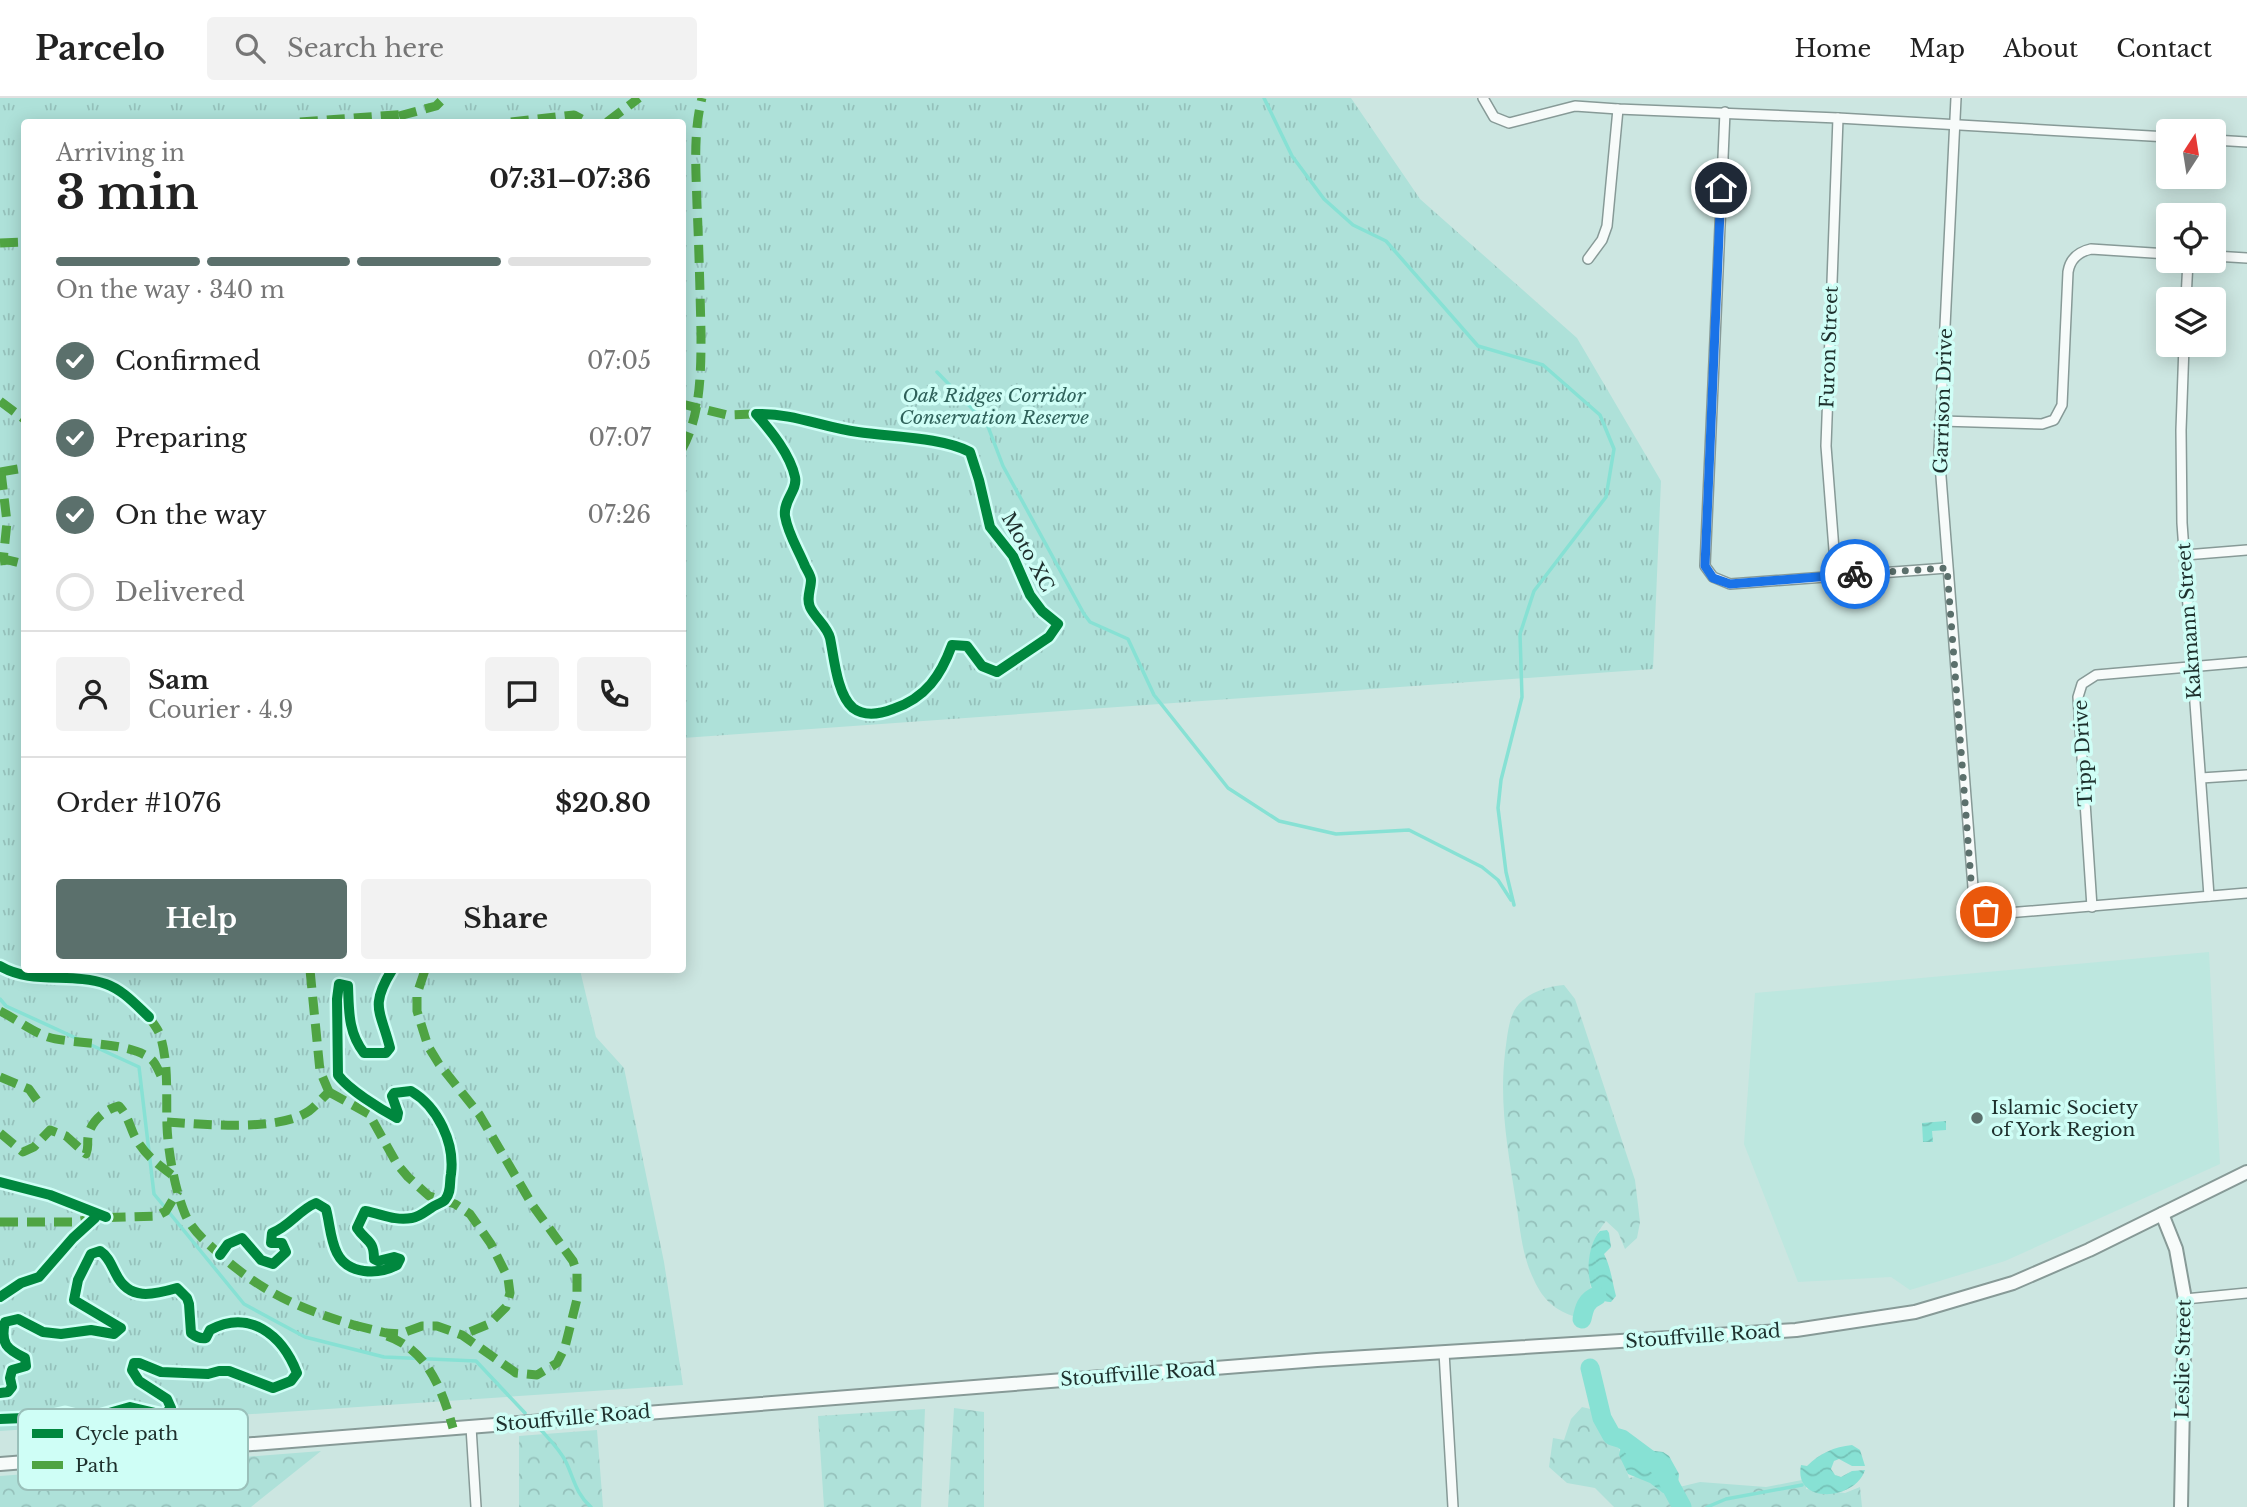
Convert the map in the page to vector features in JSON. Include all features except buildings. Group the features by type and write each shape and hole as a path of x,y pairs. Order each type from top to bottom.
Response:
{"main road":[{"name":"Stouffville Road","path":"248,1445 1317,1360 1796,1330 1915,1312 2013,1283 2247,1172"},
{"name":"Leslie Street","path":"2162,1214 2176,1249 2185,1299 2181,1507"},
{"name":"Stouffville Road","path":"0,1464 18,1463"}],"street":[{"path":"1483,98 1494,117 1509,123 1575,106 2156,136"},
{"name":"Garrison Drive","path":"1956,98 1939,466 1973,900 1984,912 1995,914 2247,893"},
{"path":"1588,260 1602,240 1607,226 1618,109"},
{"path":"1725,113 1705,566 1713,578 1730,584 1947,568"},
{"name":"Furon Street","path":"1836,576 1826,446 1838,118"},
{"path":"2226,141 2247,142"},
{"path":"1941,421 2042,424 2054,420 2062,407 2068,272 2072,260 2091,249 2156,253"},
{"path":"2226,257 2247,258"},
{"name":"Kakmann Street","path":"2185,357 2181,493 2209,896"},
{"path":"2185,555 2247,550"},
{"name":"Tipp Drive","path":"2092,906 2078,697 2080,688 2086,680 2096,675 2247,662"},
{"path":"2201,778 2247,775"},
{"path":"2185,1299 2247,1293"},
{"path":"1444,1352 1453,1507"},
{"path":"471,1427 476,1507"}],"shaded area":[{"path":"2209,952 2220,1164 2005,1261 1910,1290 1891,1277 1798,1282 1744,1144 1755,993"}],"green space":[{"name":"Oak Ridges Corridor Conservation Reserve","path":"0,98 1351,98 1420,199 1577,338 1661,481 1653,669 686,738 686,119 21,119 21,973 581,973 596,1037 624,1068 664,1262 683,1385 248,1414 248,1409 18,1409 18,1430 0,1431"},
{"path":"1564,985 1575,999 1635,1180 1640,1222 1637,1238 1625,1249 1618,1232 1606,1221 1599,1230 1589,1260 1595,1303 1576,1317 1562,1312 1546,1299 1530,1271 1520,1232 1507,1146 1503,1091 1507,1037 1514,1011 1523,1000 1536,992"},
{"path":"1582,1407 1599,1411 1616,1440 1629,1478 1647,1475 1667,1490 1700,1482 1766,1487 1807,1479 1806,1489 1845,1493 1860,1487 1862,1507 1614,1507 1595,1488 1567,1483 1549,1467 1553,1438 1564,1440 1571,1419"},
{"path":"954,1408 984,1412 984,1507 948,1507"},
{"path":"925,1409 921,1507 824,1507 818,1416"},
{"path":"597,1430 603,1507 519,1507 519,1436"},
{"path":"321,1451 251,1507 0,1507 0,1476 18,1475 18,1490 248,1490 248,1457"}],"water":[{"path":"1946,1121 1946,1130 1932,1131 1933,1142 1923,1142 1922,1123"},
{"path":"1607,1230 1611,1247 1604,1254 1616,1296 1611,1302 1601,1300 1595,1293 1590,1284 1589,1272 1591,1248 1595,1238 1600,1231"},
{"path":"1633,1437 1647,1450 1663,1452 1669,1456 1679,1474 1678,1484 1670,1494 1663,1493 1650,1483 1628,1474 1619,1455 1623,1438"},
{"path":"1852,1445 1860,1450 1865,1466 1852,1466 1839,1459 1834,1461 1831,1469 1835,1475 1841,1477 1852,1471 1865,1470 1859,1480 1838,1493 1815,1492 1806,1487 1801,1478 1801,1465 1807,1466 1828,1451"}],"waterway":[{"path":"1264,98 1292,156 1324,199 1353,225 1386,241 1478,346 1543,365 1600,415 1614,449 1606,497 1534,591 1520,634 1522,697 1501,780 1498,808 1506,872 1514,905"},
{"path":"937,372 987,424 1003,466 1084,614 1090,622 1128,639 1154,695 1228,788 1279,821 1336,834 1409,830 1482,867 1498,880 1511,900"},
{"path":"0,999 6,1006 139,1067 154,1194 244,1304 305,1337 384,1357 476,1361 525,1413"},
{"path":"1582,1319 1588,1302 1597,1296"},
{"path":"1590,1368 1602,1418 1612,1436 1622,1439 1661,1468 1682,1507"},
{"path":"541,1430 561,1453 579,1492 591,1507"},
{"path":"1707,1507 1726,1499 1802,1485"}],"marked path":[{"path":"399,116 436,106 444,98"},
{"path":"611,119 639,98"},
{"path":"686,440 693,422 700,377 696,151 702,98"},
{"path":"340,119 407,114"},
{"path":"538,119 574,115 581,119"},
{"path":"0,243 21,242"},
{"path":"0,401 21,417"},
{"path":"686,405 727,415 756,414"},
{"path":"0,472 21,468"},
{"path":"1,472 7,522 3,561"},
{"path":"0,561 21,563"},
{"path":"310,973 320,1071 329,1092"},
{"path":"354,1325 400,1334 422,1326 437,1326 462,1335 516,1373 537,1375 557,1363 565,1347 577,1299 577,1273 573,1261 533,1206 479,1114 428,1046 417,1011 417,994 424,973"},
{"path":"0,1011 48,1037 118,1047 144,1055 153,1061 163,1080"},
{"path":"149,1017 163,1046 170,1159 181,1204 191,1225 233,1266 267,1289 319,1314 360,1327"},
{"path":"0,1077 29,1089 39,1103"},
{"path":"329,1092 369,1114 397,1164 408,1177 429,1196 455,1204 470,1214 491,1244 508,1278 510,1293 506,1307 489,1324 462,1335"},
{"path":"167,1122 220,1125 279,1122 309,1111 329,1092"},
{"path":"0,1133 23,1152 34,1147 50,1130 66,1136 86,1154 89,1131 95,1121 119,1106 142,1148 176,1178"},
{"path":"0,1222 75,1222 95,1218 157,1216 166,1211 178,1191"},
{"path":"387,1336 401,1342 423,1361 438,1386 453,1428"}],"cycle path":[{"name":"Moto XC","path":"756,414 795,418 858,432 931,440 970,452 990,527 1013,556 1030,595 1042,611 1058,624 1049,637 997,672 982,666 967,646 952,645 937,676 915,699 878,713 862,713 853,708 840,685 830,638 810,607 810,577 786,523 786,505 795,482 793,468 779,443 756,414"},
{"path":"0,966 25,975 106,984 124,994 149,1017"},
{"path":"220,1255 228,1244 242,1238 261,1260 273,1264 286,1252 282,1243 271,1243 272,1233 316,1203 326,1209 337,1253 348,1266 364,1271 389,1268 397,1265 400,1259 374,1259 371,1244 357,1228 365,1211 394,1218 412,1218 447,1197 452,1162 450,1150 443,1127 429,1106 411,1091 394,1093 392,1096 397,1118 373,1104 338,1075 339,984 348,986 352,1029 364,1053 386,1053 390,1048 379,1001 390,973"},
{"path":"0,1182 50,1195 106,1217"},
{"path":"0,1297 21,1283 39,1277 73,1238 95,1218"},
{"path":"0,1393 8,1392 12,1387 12,1370 26,1366 25,1358 14,1352 4,1341 5,1322 18,1319 43,1332 61,1334 91,1330 114,1334 121,1328 74,1300 78,1280 91,1254 100,1251 128,1289 151,1294 177,1288 187,1298 191,1333 195,1336 206,1338 210,1330 224,1324 251,1324 262,1329 283,1347 297,1373 291,1381 273,1388 229,1371 208,1374 161,1372 134,1363 132,1370 139,1381 167,1399 170,1409"},
{"path":"123,1409 138,1409"},
{"path":"0,1419 18,1418"}],"way so far":[{"path":"1855,574 1947,568 1972,893 1975,904 1986,912"}],"place":[{"name":"Islamic Society of York Region","path":"1977,1118"}],"route":[{"path":"1721,188 1705,566 1713,578 1730,584 1855,574"}]}
